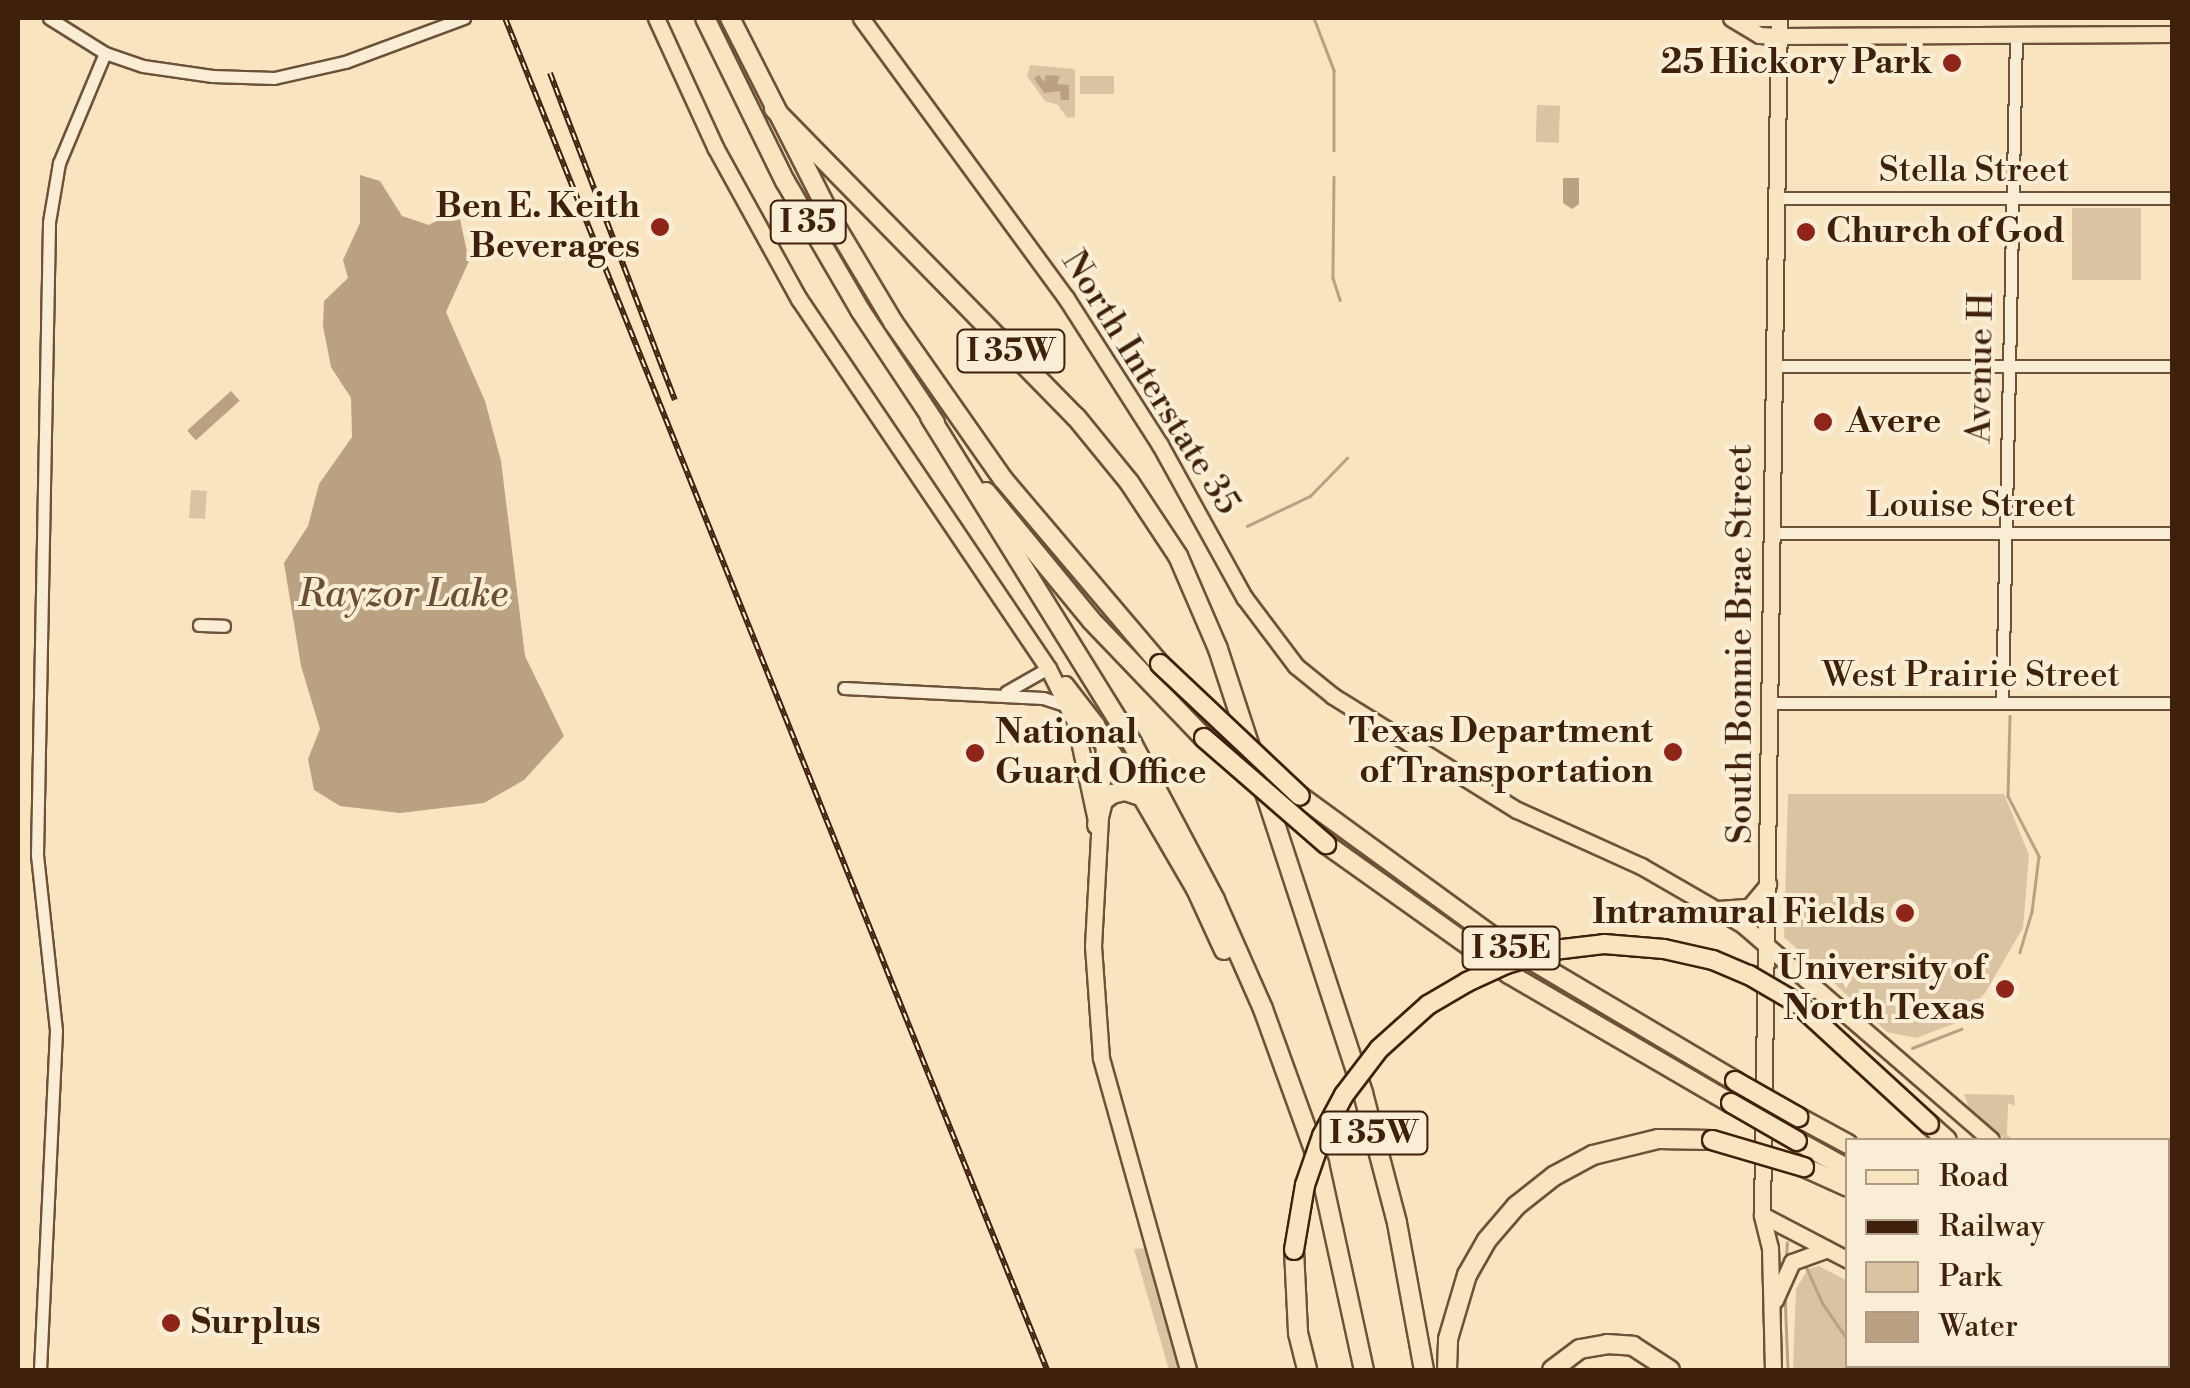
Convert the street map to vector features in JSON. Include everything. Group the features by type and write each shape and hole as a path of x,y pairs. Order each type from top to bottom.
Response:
{"highway":[{"name":"I 35","path":"704,18 785,181 860,310 930,416"},
{"name":"I 35E","path":"730,18 835,225 932,380 1004,478 1160,664 1300,796 1466,919 1734,1081 1845,1142"},
{"name":"I 35W","path":"774,109 1076,417 1129,482 1178,556 1218,649 1357,1074 1397,1223 1424,1370"},
{"name":"I 35E","path":"930,416 1063,588 1204,738 1326,844 1508,974 1845,1167"},
{"name":"I 35W","path":"930,416 1158,788 1214,900 1281,1056 1318,1164 1364,1370"},
{"path":"1070,708 1104,742 1143,798 1196,889 1281,1056"},
{"path":"1096,826 1101,806 1112,794 1126,791 1143,798"},
{"path":"1307,1370 1296,1316 1294,1250 1312,1161 1344,1096 1380,1049 1428,1005 1506,964 1554,950 1604,944 1664,949 1713,960 1749,975 1797,1003 1945,1138"},
{"path":"1446,1370 1448,1339 1467,1275 1487,1240 1516,1206 1554,1176 1593,1155 1658,1139 1712,1140 1804,1168 1845,1186"},
{"path":"1552,1370 1580,1349 1607,1344 1633,1346 1670,1370"}],"main road":[{"path":"656,18 715,147 799,299 1048,668 1070,708 1086,760 1096,826"},
{"name":"North Interstate 35","path":"861,18 1066,298 1160,445 1244,597 1279,645 1323,689 1532,818 1640,866 1768,943 1990,1138"},
{"path":"1732,18 1760,35 1779,36 2172,34"},
{"path":"1748,18 1777,18"},
{"name":"South Bonnie Brae Street","path":"1773,1370 1770,1248 1762,1215 1777,18"},
{"path":"1048,668 1093,720 1104,742 1096,826 1093,954 1102,1058 1188,1370"},
{"path":"1714,909 1749,907 1759,899 1769,880"},
{"path":"1762,1215 1845,1258"},
{"path":"1773,1304 1792,1262 1827,1249"}],"street":[{"path":"49,18 106,53 144,66 212,76 274,78 345,62 464,18"},
{"name":"Avenue H","path":"2002,703 2016,34"},
{"path":"40,1370 56,1030 37,854 49,222 59,163 106,53"},
{"name":"Stella Street","path":"1776,198 2172,198"},
{"path":"1774,366 2172,366"},
{"name":"Louise Street","path":"1770,533 2172,533"},
{"path":"200,626 224,626"},
{"path":"992,694 1018,688 1048,668"},
{"path":"844,688 992,694 1052,700 1070,708"},
{"name":"West Prairie Street","path":"1768,703 2172,703"}],"green space":[{"path":"1030,65 1075,69 1075,117 1067,118 1058,105 1045,101 1027,76"},
{"path":"1080,76 1114,76 1114,94 1080,94"},
{"path":"1537,105 1560,106 1559,143 1536,142"},
{"path":"2072,208 2141,208 2141,280 2072,280"},
{"path":"191,490 207,491 205,519 189,518"},
{"name":"Intramural Fields","path":"1788,794 2004,794 2029,855 2023,928 1985,993 1956,1023 1916,1038 1887,1032 1784,937"},
{"path":"1964,1094 2014,1095 2015,1106 2008,1103 2007,1135 2011,1138 2004,1138 1969,1108"},
{"path":"1146,1248 1180,1367 1175,1370 1169,1370 1134,1249"},
{"path":"1819,1266 1845,1280 1845,1368 2019,1370 1793,1370 1796,1289 1808,1269"}],"water":[{"path":"1039,75 1044,82 1046,75 1060,76 1057,84 1069,85 1069,100 1061,100 1060,91 1044,93 1034,78"},
{"name":"Rayzor Lake","path":"360,175 380,181 402,216 429,225 458,210 469,261 446,312 485,401 501,461 525,656 564,736 524,780 484,803 400,813 340,806 314,790 308,759 320,729 301,666 284,563 308,526 319,484 352,437 351,398 331,367 323,326 324,301 348,278 343,260 360,223"},
{"path":"1563,178 1579,178 1579,204 1572,209 1563,203"},
{"path":"231,391 240,401 196,440 187,430"}],"waterway":[{"path":"1314,18 1334,70 1334,150"},
{"path":"1334,177 1333,278 1340,300"},
{"path":"1247,526 1310,496 1347,458"},
{"path":"2010,716 2008,796 2039,856 2032,912 2020,952"},
{"path":"1912,1048 1961,1029"},
{"path":"1786,1256 1787,1243"},
{"path":"1805,1264 1823,1304 1845,1336"},
{"path":"1785,1294 1788,1370"}],"railway":[{"path":"505,18 1047,1370"},
{"path":"550,73 675,400"}],"place":[{"name":"25 Hickory Park","path":"1952,63"},
{"name":"Ben E. Keith Beverages","path":"660,227"},
{"name":"Church of God","path":"1806,232"},
{"name":"Avere","path":"1823,422"},
{"name":"Texas Department of Transportation","path":"1673,752"},
{"name":"National Guard Office","path":"975,753"},
{"name":"Intramural Fields","path":"1905,913"},
{"name":"University of North Texas","path":"2005,989"},
{"name":"Surplus","path":"171,1323"}]}
